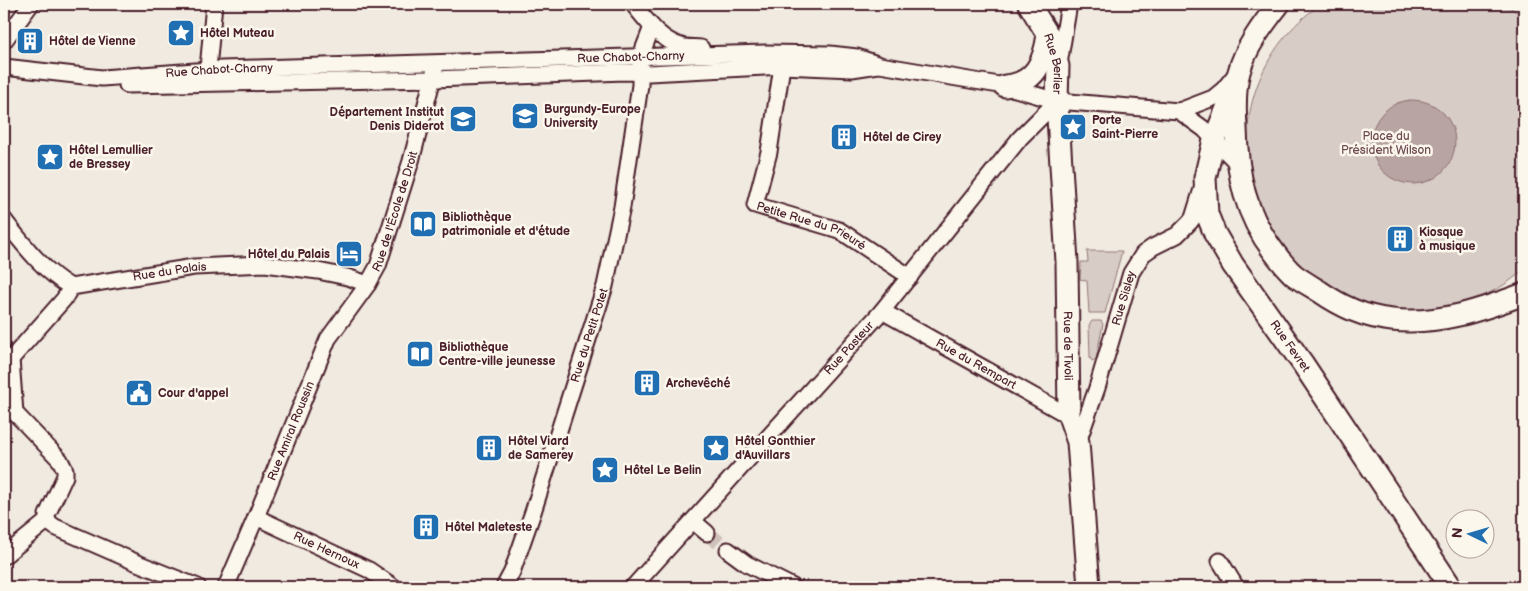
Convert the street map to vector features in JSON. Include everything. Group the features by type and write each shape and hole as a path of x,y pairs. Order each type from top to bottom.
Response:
{"main road":[{"name":"Rue Berlier","path":"1029,4 1048,35 1058,66 1057,101"},
{"path":"1279,4 1266,19 1253,42 1237,79 1237,164 1245,199 1254,222 1266,242 1284,265 1294,275 1342,306 1390,320 1414,322 1450,318 1519,298 1524,284"},
{"path":"1005,86 1024,82 1033,74 1046,51 1048,35"},
{"name":"Rue Fevret","path":"1237,79 1214,140 1205,178 1207,214 1215,234 1233,265 1303,364 1451,587"},
{"name":"Rue de Tivoli","path":"1057,101 1067,262 1069,416 1078,442 1089,587"}],"street":[{"path":"4,41 31,4"},
{"path":"208,77 214,4"},
{"path":"634,4 652,27 681,46 764,53"},
{"path":"1058,66 1069,4"},
{"path":"640,58 652,27"},
{"name":"Rue Chabot-Charny","path":"4,77 98,86 208,77 437,63 764,53 830,54 857,57 880,65 1005,86 1057,101 1179,111 1213,98 1237,79"},
{"name":"Rue Chabot-Charny","path":"640,73 655,66 738,63 753,60 764,53"},
{"name":"Rue du Petit Potet","path":"504,587 512,572 533,512 605,286 622,207 640,73 640,58"},
{"path":"433,79 437,63"},
{"name":"Rue Chabot-Charny","path":"4,67 102,78 433,79 625,72 783,72 852,69 880,65"},
{"name":"Petite Rue du Prieuré","path":"783,72 771,153 758,204 840,229 898,267"},
{"name":"Petite Rue du Prieuré","path":"783,72 769,152 755,205 839,230 910,277"},
{"name":"Rue de l'École de Droit","path":"368,284 378,266 384,249 411,161 433,79"},
{"name":"Rue Pasteur","path":"633,587 882,311 1020,138 1057,101"},
{"path":"1179,111 1204,129 1237,164"},
{"name":"Rue Sisley","path":"1078,442 1097,388 1131,273 1143,254 1177,234 1190,222 1193,218 1205,178"},
{"path":"4,220 20,241 58,280 71,286 64,299 46,320 7,360 15,413 60,460 65,470 65,476 46,515 47,521 55,527 198,587"},
{"name":"Rue du Palais","path":"71,286 194,267 265,264 318,271 368,284"},
{"name":"Rue Amiral Roussin","path":"226,587 328,339 368,284"},
{"name":"Rue du Rempart","path":"882,311 1069,416"},
{"name":"Rue Hernoux","path":"256,518 369,570 394,587"},
{"path":"4,556 47,521"},
{"path":"693,522 707,533"},
{"path":"728,550 747,564 793,587"},
{"path":"1220,561 1236,587"}],"green space":[{"name":"Place du Président Wilson","path":"1321,4 1506,4 1524,18 1524,269 1507,283 1478,298 1447,307 1406,311 1380,307 1354,299 1308,274 1292,259 1266,222 1255,193 1249,166 1247,140 1250,113 1256,88 1267,63 1282,41 1300,21"},
{"path":"1087,251 1122,251 1105,313 1089,313 1087,281 1080,279 1081,262 1088,262"},
{"path":"1092,321 1101,321 1103,324 1096,359 1092,361 1090,358 1089,325"}],"shaded area":[{"path":"1413,100 1429,103 1443,112 1452,126 1455,142 1452,158 1443,172 1429,181 1413,184 1397,181 1383,172 1374,158 1371,142 1374,126 1383,112 1397,103"}],"tunnel":[{"path":"707,533 728,550"}],"place":[{"name":"Hôtel Muteau","path":"181,33"},
{"name":"Hôtel de Vienne","path":"30,41"},
{"name":"Burgundy-Europe University","path":"525,116"},
{"name":"Département Institut Denis Diderot","path":"463,119"},
{"name":"Porte Saint-Pierre","path":"1073,127"},
{"name":"Hôtel de Cirey","path":"844,137"},
{"name":"Hôtel Lemullier de Bressey","path":"50,157"},
{"name":"Bibliothèque patrimoniale et d'étude","path":"423,224"},
{"name":"Kiosque à musique","path":"1400,239"},
{"name":"Hôtel du Palais","path":"349,254"},
{"name":"Bibliothèque Centre-ville jeunesse","path":"420,354"},
{"name":"Archevêché","path":"647,383"},
{"name":"Cour d'appel","path":"139,393"},
{"name":"Hôtel Viard de Samerey","path":"489,448"},
{"name":"Hôtel Gonthier d'Auvillars","path":"716,448"},
{"name":"Hôtel Le Belin","path":"605,470"},
{"name":"Hôtel Maleteste","path":"426,527"}]}
